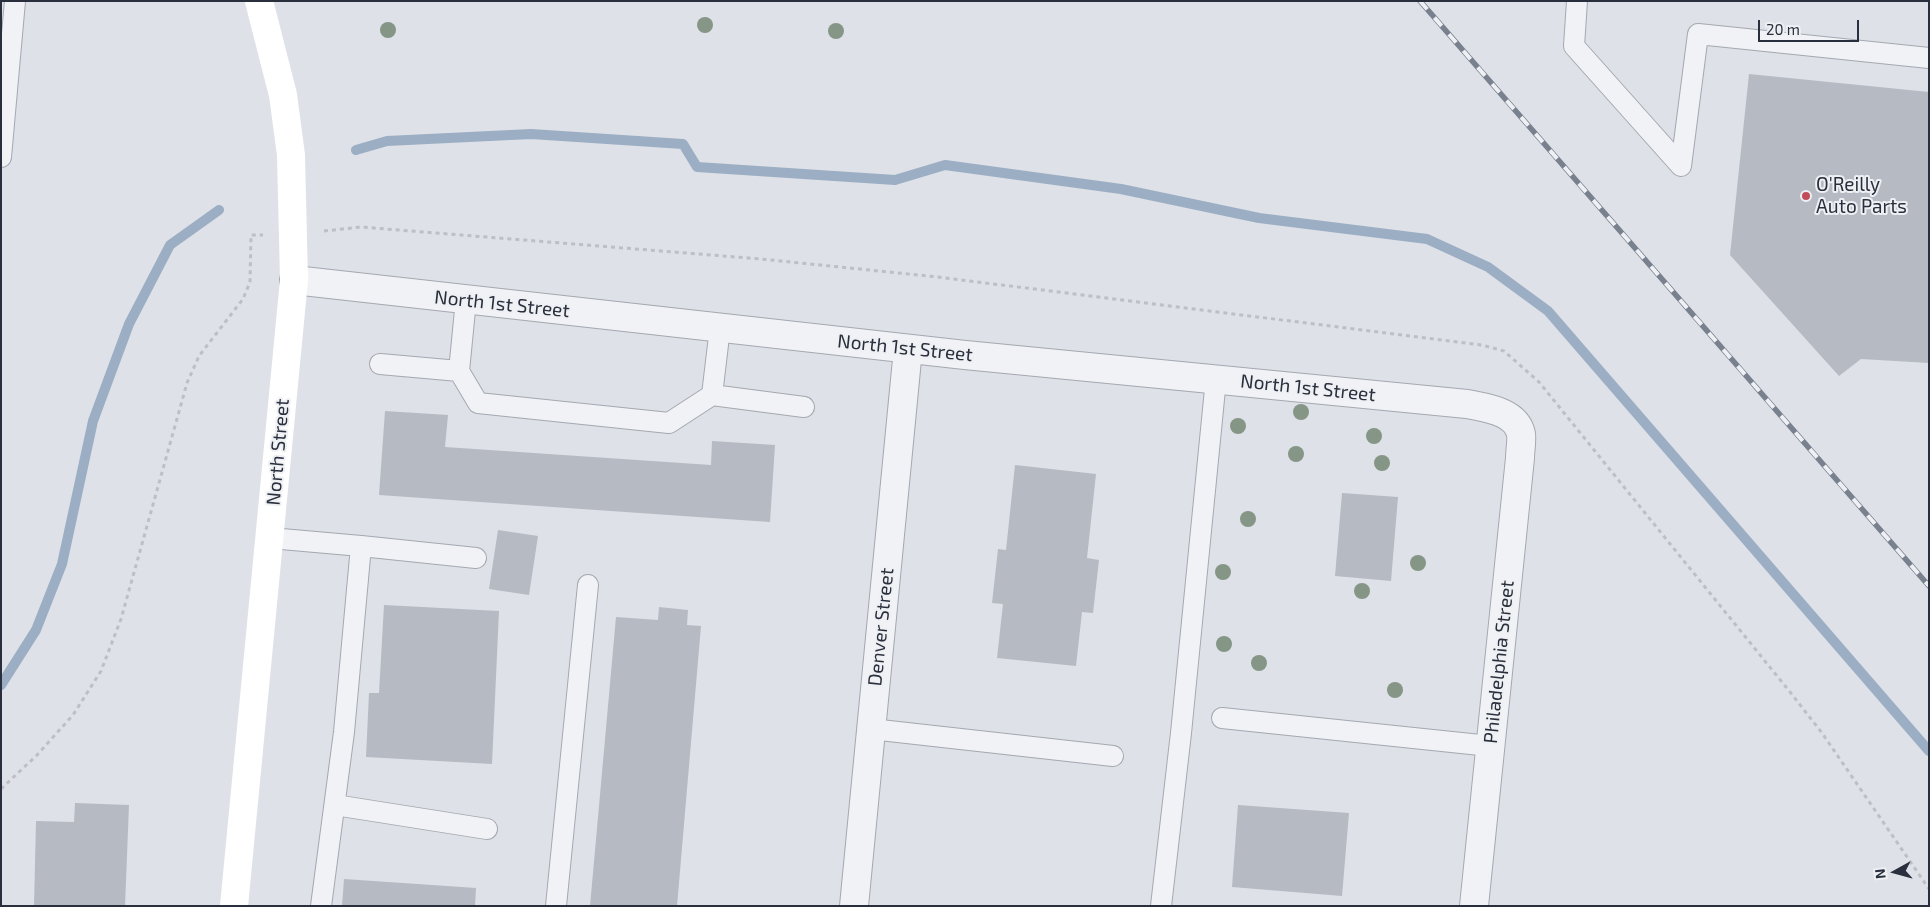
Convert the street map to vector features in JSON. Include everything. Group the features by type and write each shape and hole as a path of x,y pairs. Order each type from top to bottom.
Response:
{"street":[{"name":"North Street","path":"234,906 294,280 290,155 283,95 259,1"},
{"name":"North 1st Street","path":"294,280 908,348 1467,404 1490,409 1513,420"},
{"name":"Denver Street","path":"854,906 908,348"},
{"name":"Philadelphia Street","path":"1474,906 1520,458 1521,433 1513,420"}],"lane":[{"path":"1,157 15,1"},
{"path":"1577,1 1574,46 1682,166 1698,34 1929,58"},
{"path":"466,300 459,371 478,402 669,423 712,395 804,407"},
{"path":"712,395 720,328"},
{"path":"380,364 459,371"},
{"path":"1161,906 1181,732 1216,379"},
{"path":"270,538 476,558"},
{"path":"321,906 344,732 361,546"},
{"path":"556,906 588,585"},
{"path":"1222,718 1490,746"},
{"path":"871,729 1113,756"},
{"path":"335,805 487,829"}],"path":[{"path":"1,789 38,755 73,715 101,670 121,620 187,383 199,356 243,299 250,282 251,235"}],"building":[{"path":"1749,74 1929,92 1929,363 1861,359 1839,376 1730,255"},
{"path":"385,411 448,415 445,447 711,465 712,441 775,445 770,522 379,495"},
{"path":"1015,465 1096,474 1087,558 1099,560 1093,613 1082,612 1076,666 997,658 1003,604 992,603 998,549 1006,550"},
{"path":"1342,493 1398,497 1391,581 1335,576"},
{"path":"498,530 538,536 529,595 489,589"},
{"path":"384,605 499,611 492,764 366,757 369,693 379,693"},
{"path":"659,607 688,610 687,625 701,626 677,906 590,906 616,617 658,620"},
{"path":"75,803 129,805 125,906 34,906 36,821 74,822"},
{"path":"1238,805 1349,813 1342,896 1232,887"},
{"path":"344,879 476,888 475,906 342,906"}],"waterway":[{"path":"356,150 387,141 531,134 683,144 697,167 895,180 945,165 1121,189 1259,218 1427,239 1488,267 1548,311 1929,751"},
{"path":"1,685 36,630 62,564 93,421 129,324 170,245 219,210"}],"railway":[{"path":"1420,1 1929,586"}],"place":[{"name":"O'Reilly Auto Parts","path":"1806,196"}]}
